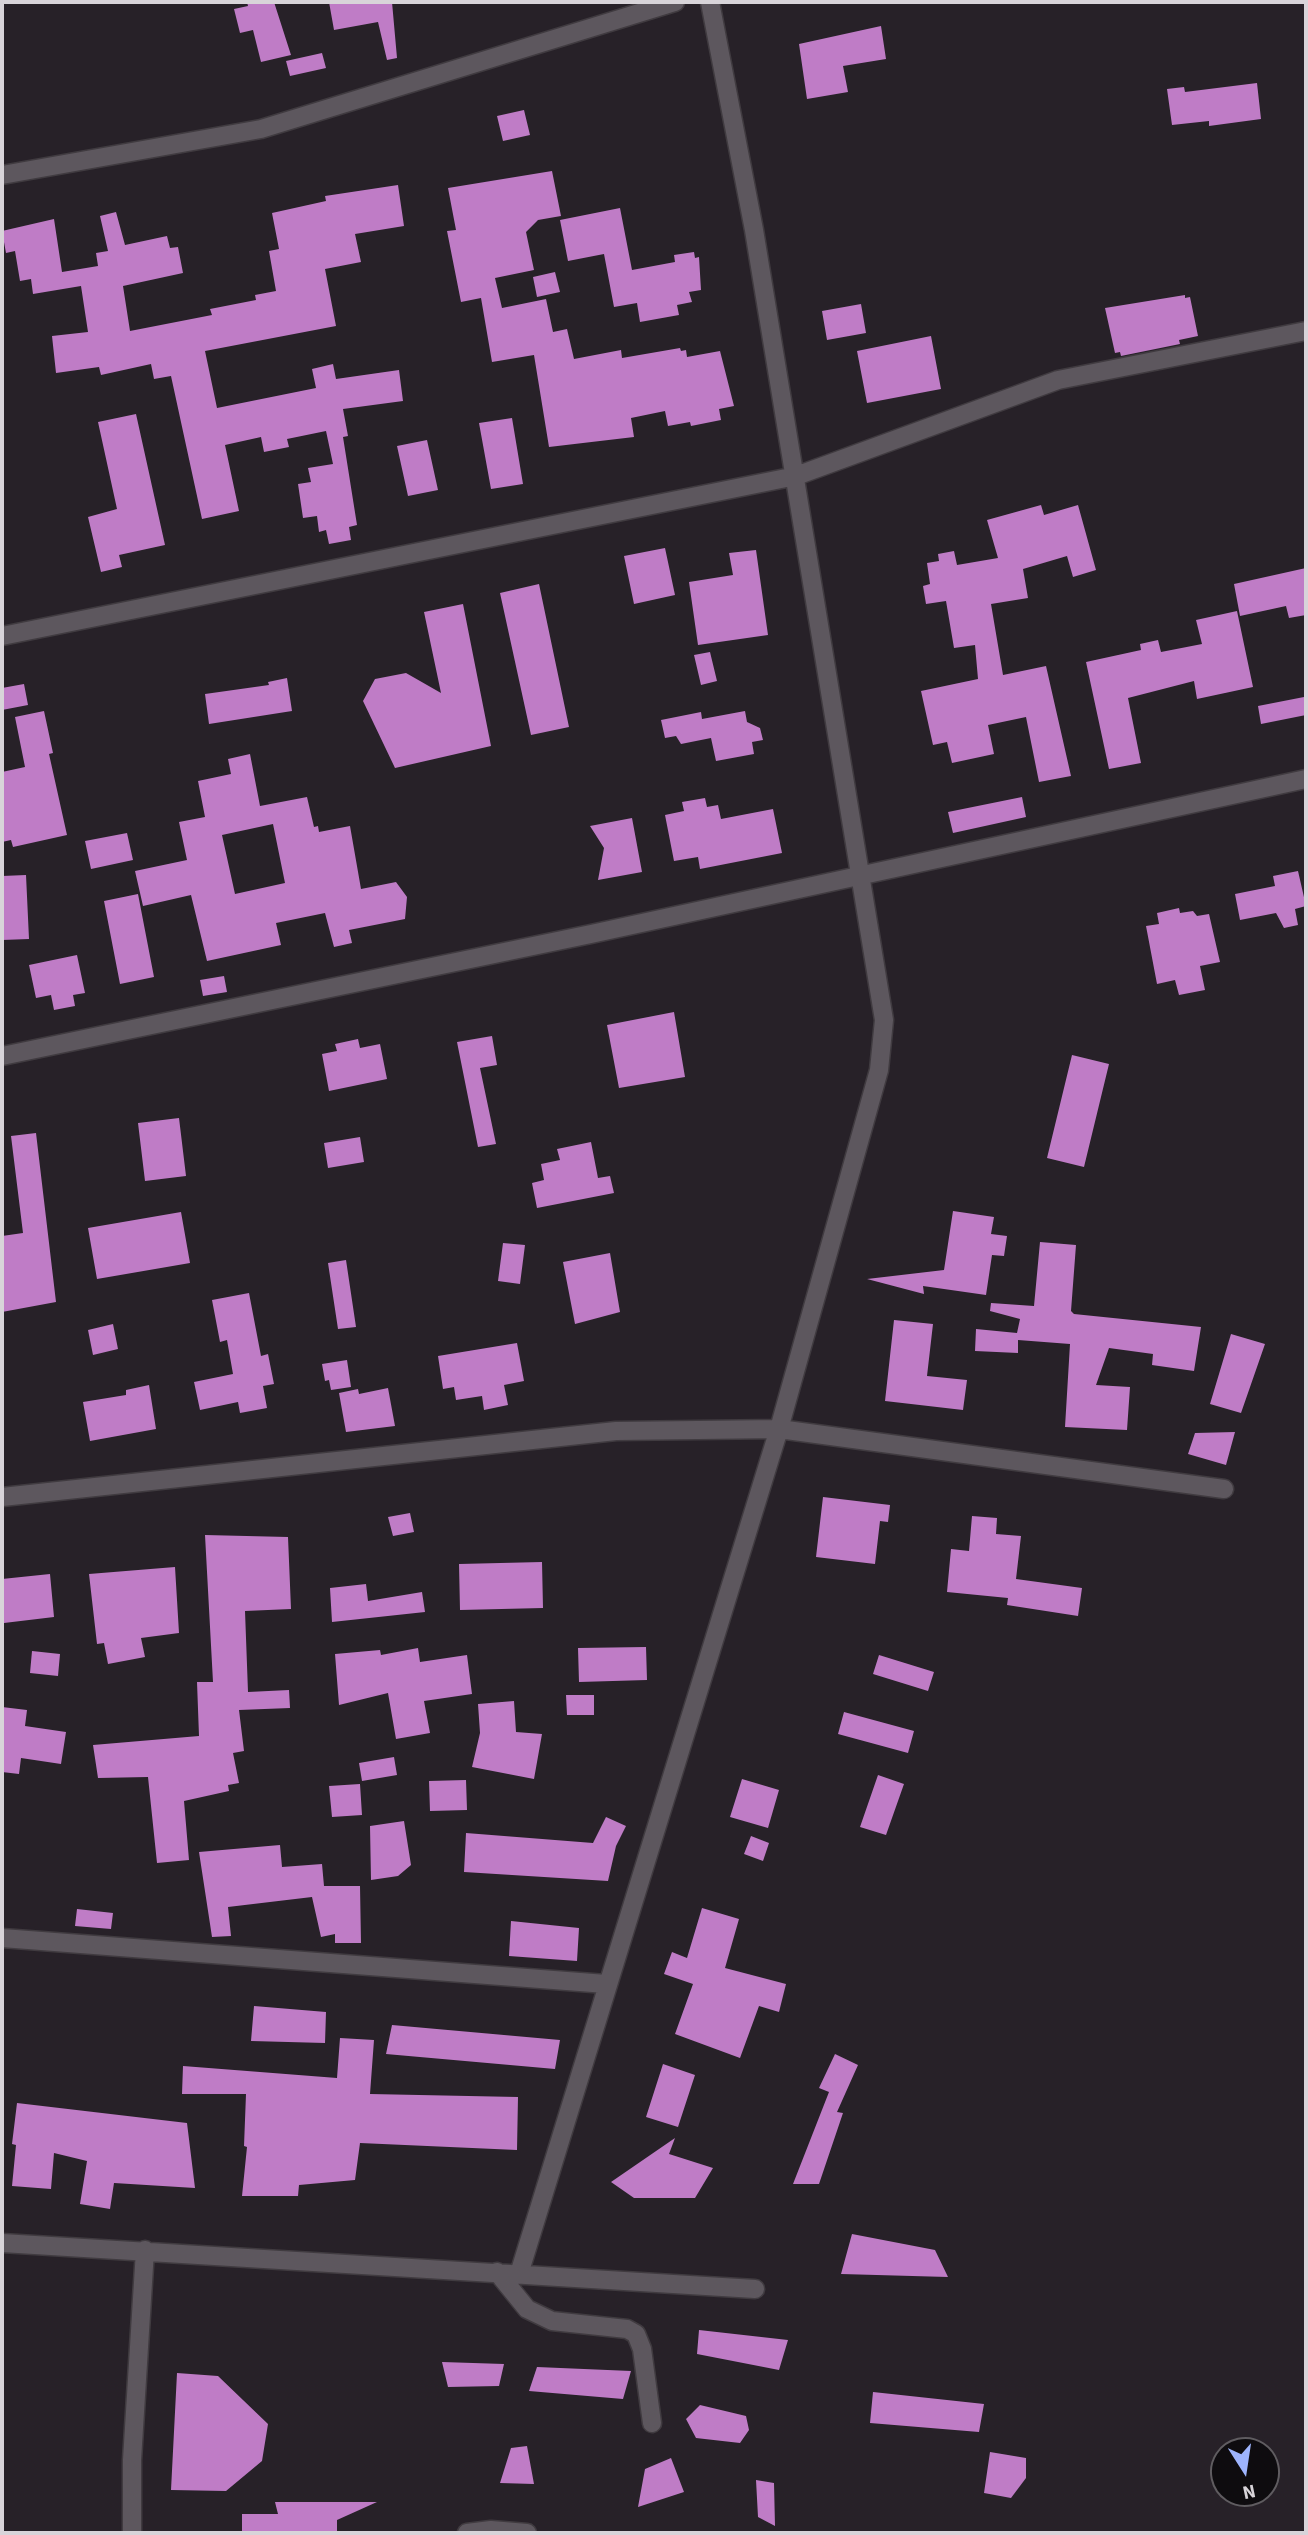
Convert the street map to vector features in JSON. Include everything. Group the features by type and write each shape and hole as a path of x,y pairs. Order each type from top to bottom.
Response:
{"street":[{"path":"2,175 261,129 675,2"},
{"path":"519,2274 606,1983 779,1429 879,1070 884,1020 754,230 710,2"},
{"path":"2,636 796,476 1058,380 1306,331"},
{"path":"2,1056 1306,779"},
{"path":"2,1497 616,1431 779,1429 1224,1489"},
{"path":"2,1938 606,1983"},
{"path":"2,2243 755,2289"},
{"path":"132,2533 132,2460 145,2250"},
{"path":"497,2272 527,2309 552,2321 627,2329 636,2334 642,2349 652,2423"},
{"path":"467,2533 491,2530 527,2533"}],"building":[{"path":"247,2 274,2 291,55 261,62 253,30 240,33 234,9 248,6"},
{"path":"329,2 392,2 397,58 387,60 378,22 334,30"},
{"path":"881,26 886,59 843,66 848,92 807,99 799,44"},
{"path":"322,53 326,68 290,76 286,61"},
{"path":"1257,83 1261,119 1209,126 1209,121 1172,125 1167,89 1184,87 1185,92"},
{"path":"524,110 530,135 503,141 497,116"},
{"path":"552,171 561,216 538,220 526,232 534,270 495,278 502,308 546,299 553,332 567,329 574,359 621,350 622,358 680,348 681,351 686,350 687,357 720,351 734,406 719,409 721,420 691,426 690,422 668,426 665,411 631,418 634,437 549,447 534,355 492,362 481,298 461,302 447,231 456,230 448,188"},
{"path":"398,185 404,226 355,234 361,262 325,269 336,326 205,351 217,408 316,388 312,369 333,364 336,379 399,370 403,401 343,409 348,436 343,437 357,525 349,527 351,540 329,544 326,530 319,532 317,516 303,518 298,484 311,482 308,468 333,464 326,431 287,439 289,447 264,452 261,437 225,445 239,511 202,519 171,376 154,379 151,364 101,375 99,367 56,373 52,336 88,332 81,286 33,294 31,279 20,281 15,251 6,253 2,231 54,219 62,272 98,266 96,253 108,251 100,216 116,212 125,245 167,236 170,248 178,247 183,273 123,286 130,331 212,315 210,309 256,300 255,295 276,291 269,251 279,249 272,213 326,201 325,196"},
{"path":"620,208 632,270 675,262 674,255 694,252 695,258 699,257 701,290 689,292 692,302 677,305 679,315 640,322 637,303 614,307 604,254 568,261 560,220"},
{"path":"555,272 560,292 537,297 533,277"},
{"path":"1185,295 1185,298 1190,297 1198,336 1179,340 1180,344 1121,356 1120,352 1115,353 1105,308"},
{"path":"861,304 866,333 827,340 822,311"},
{"path":"931,336 941,389 867,403 857,351"},
{"path":"136,414 165,545 119,555 122,567 101,572 88,517 117,509 98,422"},
{"path":"512,418 523,484 491,489 479,423"},
{"path":"427,440 438,490 408,496 397,446"},
{"path":"1041,505 1044,515 1078,505 1096,570 1073,577 1067,556 1023,569 1028,598 991,604 1003,675 1046,666 1071,776 1039,782 1026,717 988,725 994,754 952,763 947,742 933,745 921,691 978,679 975,645 954,648 946,601 926,604 923,586 930,584 927,563 939,561 938,554 954,551 957,565 998,558 987,520"},
{"path":"665,548 675,595 634,604 624,556"},
{"path":"756,550 768,635 698,645 689,582 733,575 729,553"},
{"path":"1306,568 1306,615 1289,618 1286,606 1240,616 1234,584"},
{"path":"539,584 569,727 531,735 500,593"},
{"path":"463,604 491,746 395,768 363,701 375,679 406,673 441,693 424,612"},
{"path":"1237,611 1253,687 1197,699 1194,681 1128,698 1141,763 1109,769 1086,662 1141,650 1140,644 1158,640 1161,652 1202,644 1196,620"},
{"path":"710,652 717,681 701,685 694,655"},
{"path":"287,678 292,711 209,724 205,694 269,685 268,682"},
{"path":"24,684 28,705 2,710 2,688"},
{"path":"1304,697 1306,715 1261,724 1258,706"},
{"path":"44,711 53,753 49,754 67,835 13,847 11,840 2,842 2,772 25,767 15,717"},
{"path":"745,711 747,722 760,728 763,740 752,742 754,754 716,761 711,738 681,744 676,736 665,738 661,720 701,712 702,719"},
{"path":"250,754 260,806 307,797 314,827 318,826 319,832 350,826 361,889 396,882 407,897 405,919 349,930 352,943 334,947 325,913 276,923 281,945 207,961 191,895 143,906 135,871 187,860 179,822 205,817 198,781 231,774 228,759","holes":["273,824 285,883 235,894 222,835"]},
{"path":"1022,797 1026,817 953,833 948,812"},
{"path":"705,798 707,807 718,805 721,819 773,809 782,853 700,869 698,857 674,861 665,815 684,811 682,802"},
{"path":"632,818 642,872 598,880 604,848 590,826"},
{"path":"127,833 133,860 91,869 85,841"},
{"path":"1298,871 1306,906 1295,909 1298,925 1284,928 1276,913 1240,920 1235,894 1275,886 1273,876"},
{"path":"26,875 29,939 2,940 2,876"},
{"path":"138,894 154,977 120,984 104,901"},
{"path":"1179,908 1180,913 1193,911 1197,916 1209,914 1220,962 1200,966 1205,990 1179,995 1175,980 1157,984 1146,926 1159,924 1157,913"},
{"path":"77,955 85,993 73,995 75,1006 54,1010 51,995 36,998 29,965"},
{"path":"224,976 227,992 203,996 200,980"},
{"path":"674,1012 685,1077 619,1088 607,1025"},
{"path":"492,1036 497,1065 480,1068 496,1144 478,1147 457,1042"},
{"path":"358,1039 360,1048 380,1044 387,1079 329,1091 322,1054 337,1051 335,1044"},
{"path":"1072,1055 1109,1064 1084,1167 1047,1158"},
{"path":"179,1118 186,1176 145,1181 138,1123"},
{"path":"36,1133 56,1302 2,1312 2,1236 23,1233 11,1136"},
{"path":"360,1137 364,1162 328,1168 324,1143"},
{"path":"591,1142 598,1178 610,1176 614,1193 537,1208 532,1183 544,1180 541,1164 560,1160 557,1149"},
{"path":"953,1211 994,1217 991,1234 1007,1236 1004,1256 992,1255 986,1295 923,1286 924,1294 867,1279 944,1270"},
{"path":"181,1212 190,1263 97,1279 88,1228"},
{"path":"1040,1242 1076,1245 1071,1311 1074,1314 1201,1327 1194,1371 1152,1365 1153,1354 1109,1348 1096,1385 1130,1387 1127,1430 1065,1427 1070,1344 1018,1340 1018,1353 975,1351 976,1329 1017,1333 1020,1319 990,1311 991,1303 1034,1306"},
{"path":"503,1243 525,1245 520,1284 498,1281"},
{"path":"610,1253 620,1312 575,1324 563,1262"},
{"path":"346,1260 356,1327 338,1329 328,1263"},
{"path":"249,1293 261,1356 268,1354 274,1384 263,1386 267,1408 240,1413 238,1402 200,1410 194,1382 233,1374 227,1340 220,1342 212,1300"},
{"path":"894,1320 933,1324 927,1376 967,1380 963,1410 885,1401"},
{"path":"113,1324 118,1349 93,1355 88,1330"},
{"path":"1231,1334 1265,1344 1241,1413 1210,1404"},
{"path":"517,1343 524,1381 504,1385 508,1405 484,1410 482,1396 456,1400 454,1387 443,1389 438,1356"},
{"path":"347,1360 351,1387 331,1390 329,1380 325,1381 322,1364"},
{"path":"149,1385 156,1429 90,1441 83,1402 126,1395 126,1390"},
{"path":"388,1388 395,1426 346,1432 339,1393 358,1389 359,1394"},
{"path":"1235,1432 1226,1465 1188,1454 1195,1433"},
{"path":"823,1497 890,1505 888,1522 880,1521 875,1564 816,1557"},
{"path":"410,1513 414,1532 393,1536 388,1517"},
{"path":"972,1516 997,1518 996,1534 1021,1536 1016,1579 1082,1588 1078,1616 1007,1605 1008,1598 947,1592 951,1549 969,1551"},
{"path":"205,1535 288,1537 291,1609 245,1611 248,1692 289,1690 290,1708 239,1710 244,1751 233,1753 239,1783 228,1785 229,1791 184,1801 189,1860 157,1863 148,1777 98,1778 93,1745 199,1736 197,1682 213,1682"},
{"path":"542,1562 543,1608 460,1610 459,1564"},
{"path":"175,1567 179,1633 141,1638 145,1657 108,1664 104,1643 97,1644 89,1574"},
{"path":"50,1574 54,1617 4,1623 2,1579"},
{"path":"366,1584 368,1601 422,1592 425,1612 332,1622 330,1588"},
{"path":"646,1647 647,1680 579,1682 578,1648"},
{"path":"418,1648 420,1662 467,1655 472,1694 424,1701 430,1733 396,1739 388,1693 339,1705 335,1654 380,1650 381,1655"},
{"path":"32,1651 60,1654 58,1676 30,1673"},
{"path":"879,1655 934,1672 928,1691 873,1674"},
{"path":"566,1695 594,1695 594,1715 567,1715"},
{"path":"514,1701 516,1732 542,1734 534,1779 472,1767 480,1733 478,1704"},
{"path":"2,1707 27,1710 25,1726 66,1732 61,1764 21,1758 19,1774 2,1772"},
{"path":"844,1712 914,1731 908,1753 838,1734"},
{"path":"394,1757 397,1775 362,1781 359,1763"},
{"path":"878,1775 904,1784 886,1835 860,1827"},
{"path":"742,1779 779,1790 768,1828 730,1817"},
{"path":"466,1780 467,1810 430,1811 429,1781"},
{"path":"360,1784 362,1815 332,1817 329,1786"},
{"path":"606,1817 626,1826 616,1846 608,1881 464,1872 466,1833 593,1843"},
{"path":"404,1821 411,1865 398,1876 371,1880 370,1826"},
{"path":"751,1836 769,1843 763,1861 744,1854"},
{"path":"280,1845 282,1867 322,1864 324,1886 360,1886 361,1943 335,1943 335,1934 321,1937 312,1897 228,1907 231,1936 212,1937 199,1852"},
{"path":"702,1908 739,1919 725,1968 786,1984 779,2012 759,2006 740,2058 675,2034 693,1984 664,1974 672,1952 687,1958"},
{"path":"77,1909 113,1913 111,1929 75,1926"},
{"path":"511,1921 579,1928 577,1961 509,1956"},
{"path":"254,2006 326,2012 325,2043 251,2041"},
{"path":"392,2025 560,2040 555,2069 386,2054"},
{"path":"340,2038 374,2040 370,2094 518,2097 517,2150 360,2143 355,2180 299,2185 298,2196 242,2196 247,2147 244,2146 246,2094 182,2094 183,2066 337,2078"},
{"path":"835,2054 858,2065 837,2112 843,2113 819,2184 793,2184 829,2092 819,2088"},
{"path":"663,2064 695,2075 678,2127 646,2117"},
{"path":"17,2103 187,2123 195,2188 114,2183 110,2209 80,2204 87,2161 54,2153 51,2189 12,2186 16,2145 12,2144"},
{"path":"675,2138 669,2154 713,2168 695,2198 634,2198 611,2182"},
{"path":"852,2234 935,2250 948,2277 841,2274"},
{"path":"699,2330 788,2340 779,2370 697,2354"},
{"path":"442,2362 504,2364 499,2386 448,2387"},
{"path":"537,2367 631,2371 623,2399 529,2391"},
{"path":"177,2373 218,2376 268,2424 262,2461 226,2491 171,2490"},
{"path":"873,2392 984,2404 979,2432 870,2423"},
{"path":"700,2405 746,2416 749,2430 740,2443 696,2438 686,2419"},
{"path":"527,2446 534,2484 500,2483 511,2448"},
{"path":"990,2452 1026,2458 1026,2478 1011,2498 984,2493"},
{"path":"671,2458 684,2492 638,2507 645,2469"},
{"path":"756,2480 774,2483 775,2526 758,2517"},
{"path":"275,2502 377,2502 337,2520 337,2533 242,2533 242,2514 278,2514"}]}
